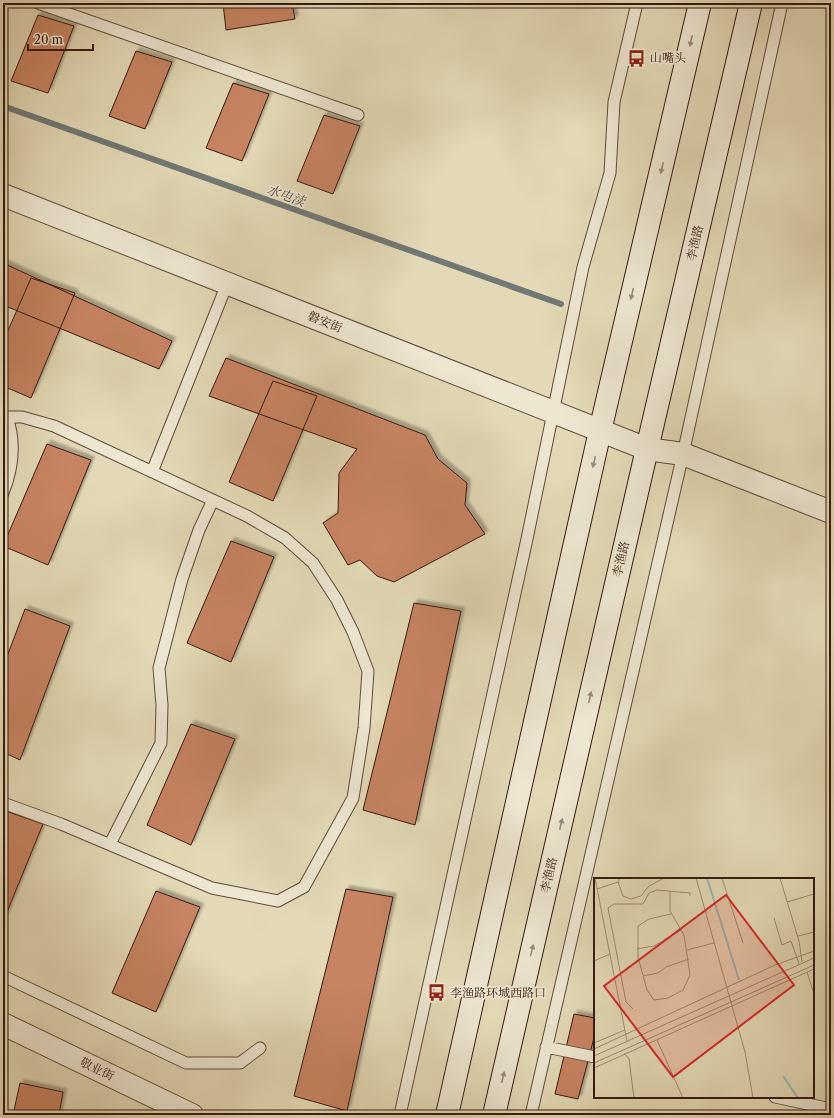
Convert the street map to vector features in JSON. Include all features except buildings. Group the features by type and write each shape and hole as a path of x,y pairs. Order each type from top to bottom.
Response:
{"main road":[{"path":"448,1115 600,431 700,3"},
{"name":"李渔路","path":"494,1115 751,3"},
{"name":"磐安街","path":"3,195 647,449 683,454 831,512"},
{"name":"敬业街","path":"3,1024 192,1115"}],"lane":[{"path":"38,3 358,115"},
{"path":"400,1115 525,547 583,267 610,173 614,102 637,3"},
{"path":"531,1115 683,454 782,3"},
{"path":"152,472 227,284"},
{"path":"3,493 9,478 13,454 10,428 5,417 22,417 54,426 247,516 285,538 313,563 337,600 353,632 368,671 364,728 353,798 304,887 278,901 212,888 61,824 3,803"},
{"path":"110,844 161,743 162,705 159,668 182,579 199,530 213,500"},
{"path":"3,976 186,1063 240,1063 260,1048"},
{"path":"546,1047 594,1057"},
{"path":"780,1098 831,1109"}],"waterway":[{"name":"水电渎","path":"3,106 561,304"}],"place":[{"name":"山嘴头","path":"637,58"},
{"name":"李渔路环城西路口","path":"437,993"}]}
